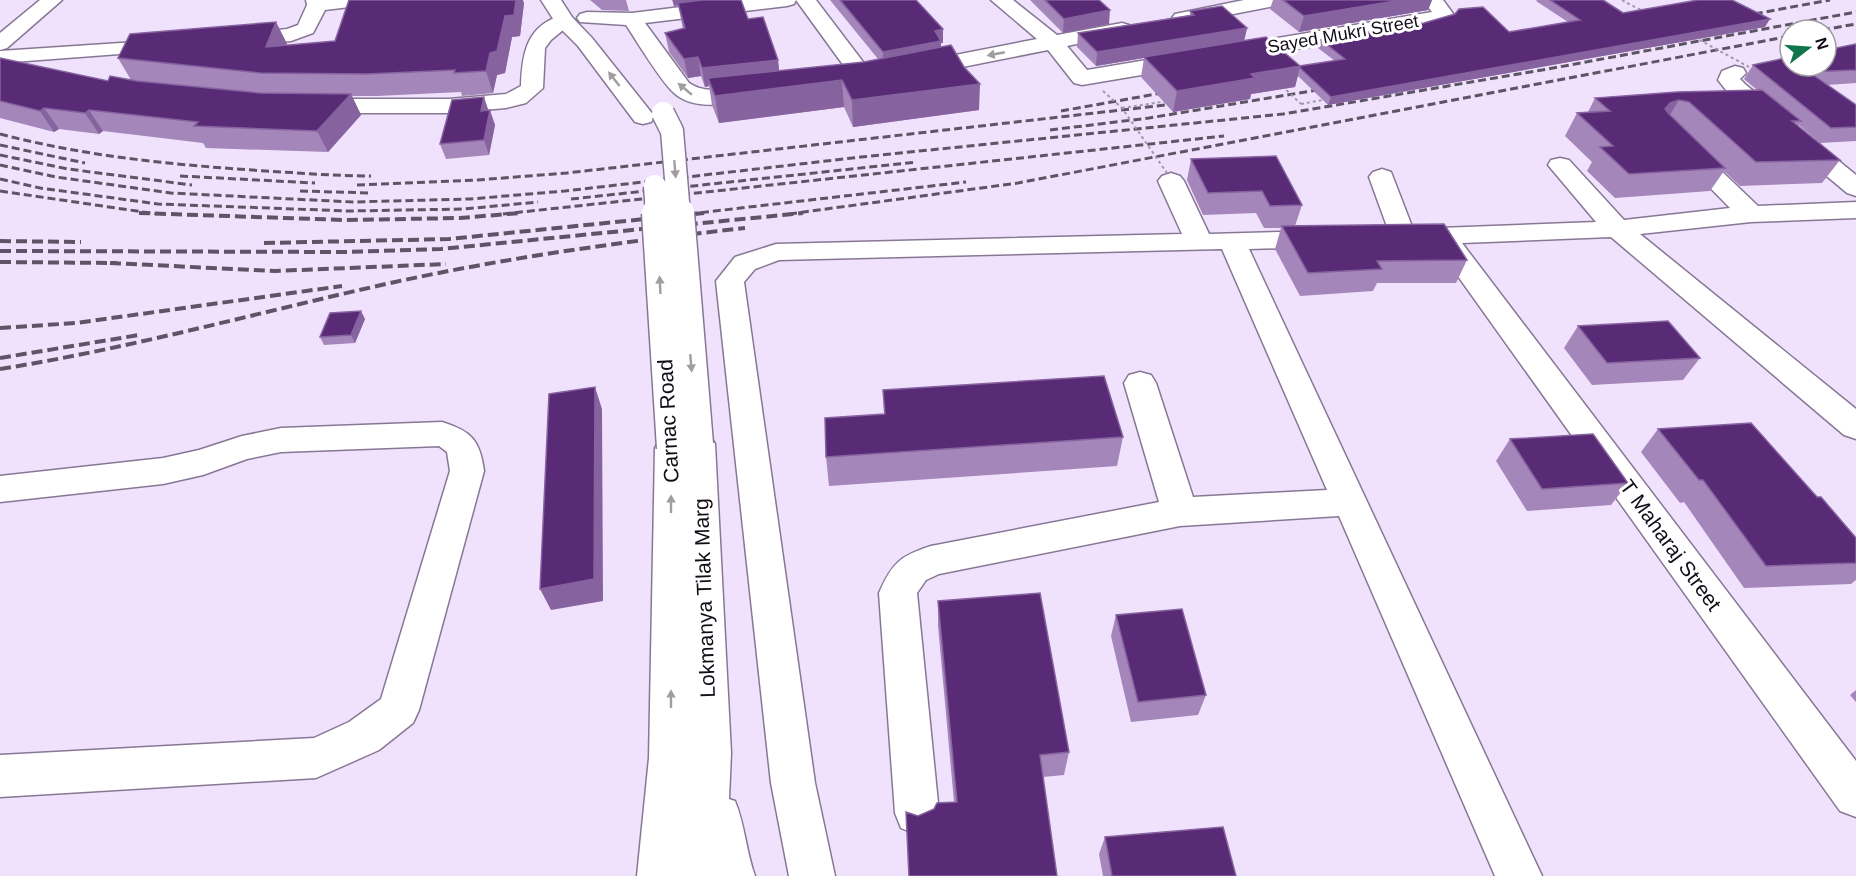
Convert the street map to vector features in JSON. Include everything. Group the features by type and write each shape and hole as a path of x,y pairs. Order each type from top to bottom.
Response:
{"street":[{"path":"0,44 52,0"},
{"path":"222,41 291,35 306,29 316,2 367,0"},
{"name":"Carnac Road","path":"551,0 564,21 653,115"},
{"name":"Carnac Road","path":"573,0 653,115 651,135 685,446 690,755 703,876"},
{"path":"587,18 632,19 787,0"},
{"path":"806,0 865,79"},
{"path":"1001,0 1054,43"},
{"path":"843,82 1274,0"},
{"name":"Sayed Mukri Street","path":"1054,43 1082,78 1421,22 1443,15 1433,0"},
{"path":"632,19 681,88 689,95 709,97 776,89"},
{"path":"292,105 449,106 506,102 518,98 532,88 533,47 543,34 564,21"},
{"path":"0,57 187,44"},
{"path":"0,65 58,76"},
{"path":"1740,77 1856,188"},
{"path":"340,88 378,88 369,107"},
{"path":"1666,132 1751,214"},
{"path":"1560,165 1617,229 1856,427"},
{"path":"1382,177 1403,237"},
{"path":"1170,179 1216,242 1350,502 1519,876"},
{"path":"812,876 793,783 730,281 745,263 776,252 1443,236 1617,229 1751,214 1856,210"},
{"name":"T Maharaj Street","path":"1443,236 1856,796"},
{"path":"1140,383 1180,512"},
{"path":"0,489 163,471 203,462 242,448 281,440 442,434 458,440 465,453 467,471 398,710 364,736 316,758 0,776"},
{"path":"917,813 898,593 904,576 923,563 939,558 1180,512 1350,502"},
{"path":"640,876 690,755"},
{"path":"690,755 732,876"},
{"name":"Carnac Road","path":"660,876 690,755"}],"path":[{"path":"1622,0 1652,16"},
{"path":"1685,33 1694,37 1740,77 1759,68"},
{"path":"1694,37 1702,36"},
{"path":"1286,83 1280,84 1300,104 1329,99"},
{"path":"1103,91 1122,108 1170,179"},
{"path":"1122,108 1178,99"}],"building":[{"path":"349,0 516,0 514,15 505,16 497,51 490,53 486,71 367,74 260,73 118,58 130,34 276,22 266,47 335,41"},
{"path":"702,0 741,0 748,19 763,17 778,60 702,68 698,57 684,59 665,33 685,28 678,3"},
{"path":"840,0 916,0 943,29 935,31 941,41 883,52"},
{"path":"1045,0 1099,0 1110,10 1064,19"},
{"path":"1283,0 1401,0 1304,16"},
{"path":"1550,0 1603,0 1623,13 1698,0 1732,0 1770,19 1331,97 1300,68 1300,66 1345,59 1321,40 1424,23 1455,14 1459,9 1483,7 1509,32 1580,20"},
{"path":"1222,6 1247,28 1097,52 1078,33 1194,15 1190,11"},
{"path":"1266,37 1300,66 1251,74 1255,78 1177,91 1144,57"},
{"path":"1856,44 1856,70 1838,71 1838,48"},
{"path":"951,45 964,67 980,84 852,100 842,80 715,96 708,78 864,62"},
{"path":"0,58 108,81 110,76 137,81 260,93 351,94 317,131 194,126 198,122 89,110 85,113 44,108 40,111 0,101"},
{"path":"1778,60 1778,78 1818,78 1856,105 1856,127 1831,128 1753,65"},
{"path":"1762,90 1801,121 1792,121 1840,160 1756,162 1689,102 1679,100 1670,103 1665,109 1725,168 1629,174 1600,147 1613,146 1577,113 1610,111 1595,98 1677,92"},
{"path":"484,97 481,111 490,110 484,140 440,144 452,100"},
{"path":"1276,156 1302,205 1270,206 1262,191 1208,193 1191,159"},
{"path":"1444,224 1467,260 1377,261 1382,269 1308,273 1282,226"},
{"path":"361,311 351,335 320,337 330,313"},
{"path":"1668,321 1700,358 1607,363 1578,326"},
{"path":"1104,376 1123,437 826,457 825,418 885,414 883,390"},
{"path":"595,387 594,579 540,589 549,394"},
{"path":"1751,423 1856,538 1856,563 1766,566 1703,480 1699,480 1658,429"},
{"path":"1593,434 1628,483 1542,489 1510,439"},
{"path":"1040,593 1069,752 1040,755 1057,876 909,876 906,812 918,816 934,809 937,803 957,802 938,601"},
{"path":"1182,609 1206,695 1138,702 1116,615"},
{"path":"1223,827 1236,876 1112,876 1105,837"}],"railway":[{"path":"1743,16 1830,0"},
{"path":"0,165 56,177 171,193 353,202 470,199 565,191 861,157 1283,114 1548,69 1856,12"},
{"path":"1838,27 1856,24"},
{"path":"789,214 1018,183 1778,38"},
{"path":"1050,130 1149,118 1329,88"},
{"path":"1061,111 1173,91"},
{"path":"357,185 477,180 567,173 1183,103"},
{"path":"0,134 66,149 165,163 371,176"},
{"path":"503,214 1224,136"},
{"path":"0,145 85,163"},
{"path":"0,155 68,169 192,185"},
{"path":"571,199 917,162"},
{"path":"180,176 315,183"},
{"path":"0,179 40,188 158,204 349,211 464,209 538,202"},
{"path":"689,214 966,182"},
{"path":"0,191 154,213"},
{"path":"300,191 372,193"},
{"path":"139,213 154,213"},
{"path":"154,213 345,220 460,218 520,213"},
{"path":"264,243 449,239 704,213"},
{"path":"0,251 345,252 441,249 803,213"},
{"path":"0,369 99,351 438,273 569,250 745,228"},
{"path":"0,241 81,242"},
{"path":"0,262 117,263"},
{"path":"110,263 275,271 446,264"},
{"path":"0,328 76,323 342,286"},
{"path":"0,358 139,335"}]}
